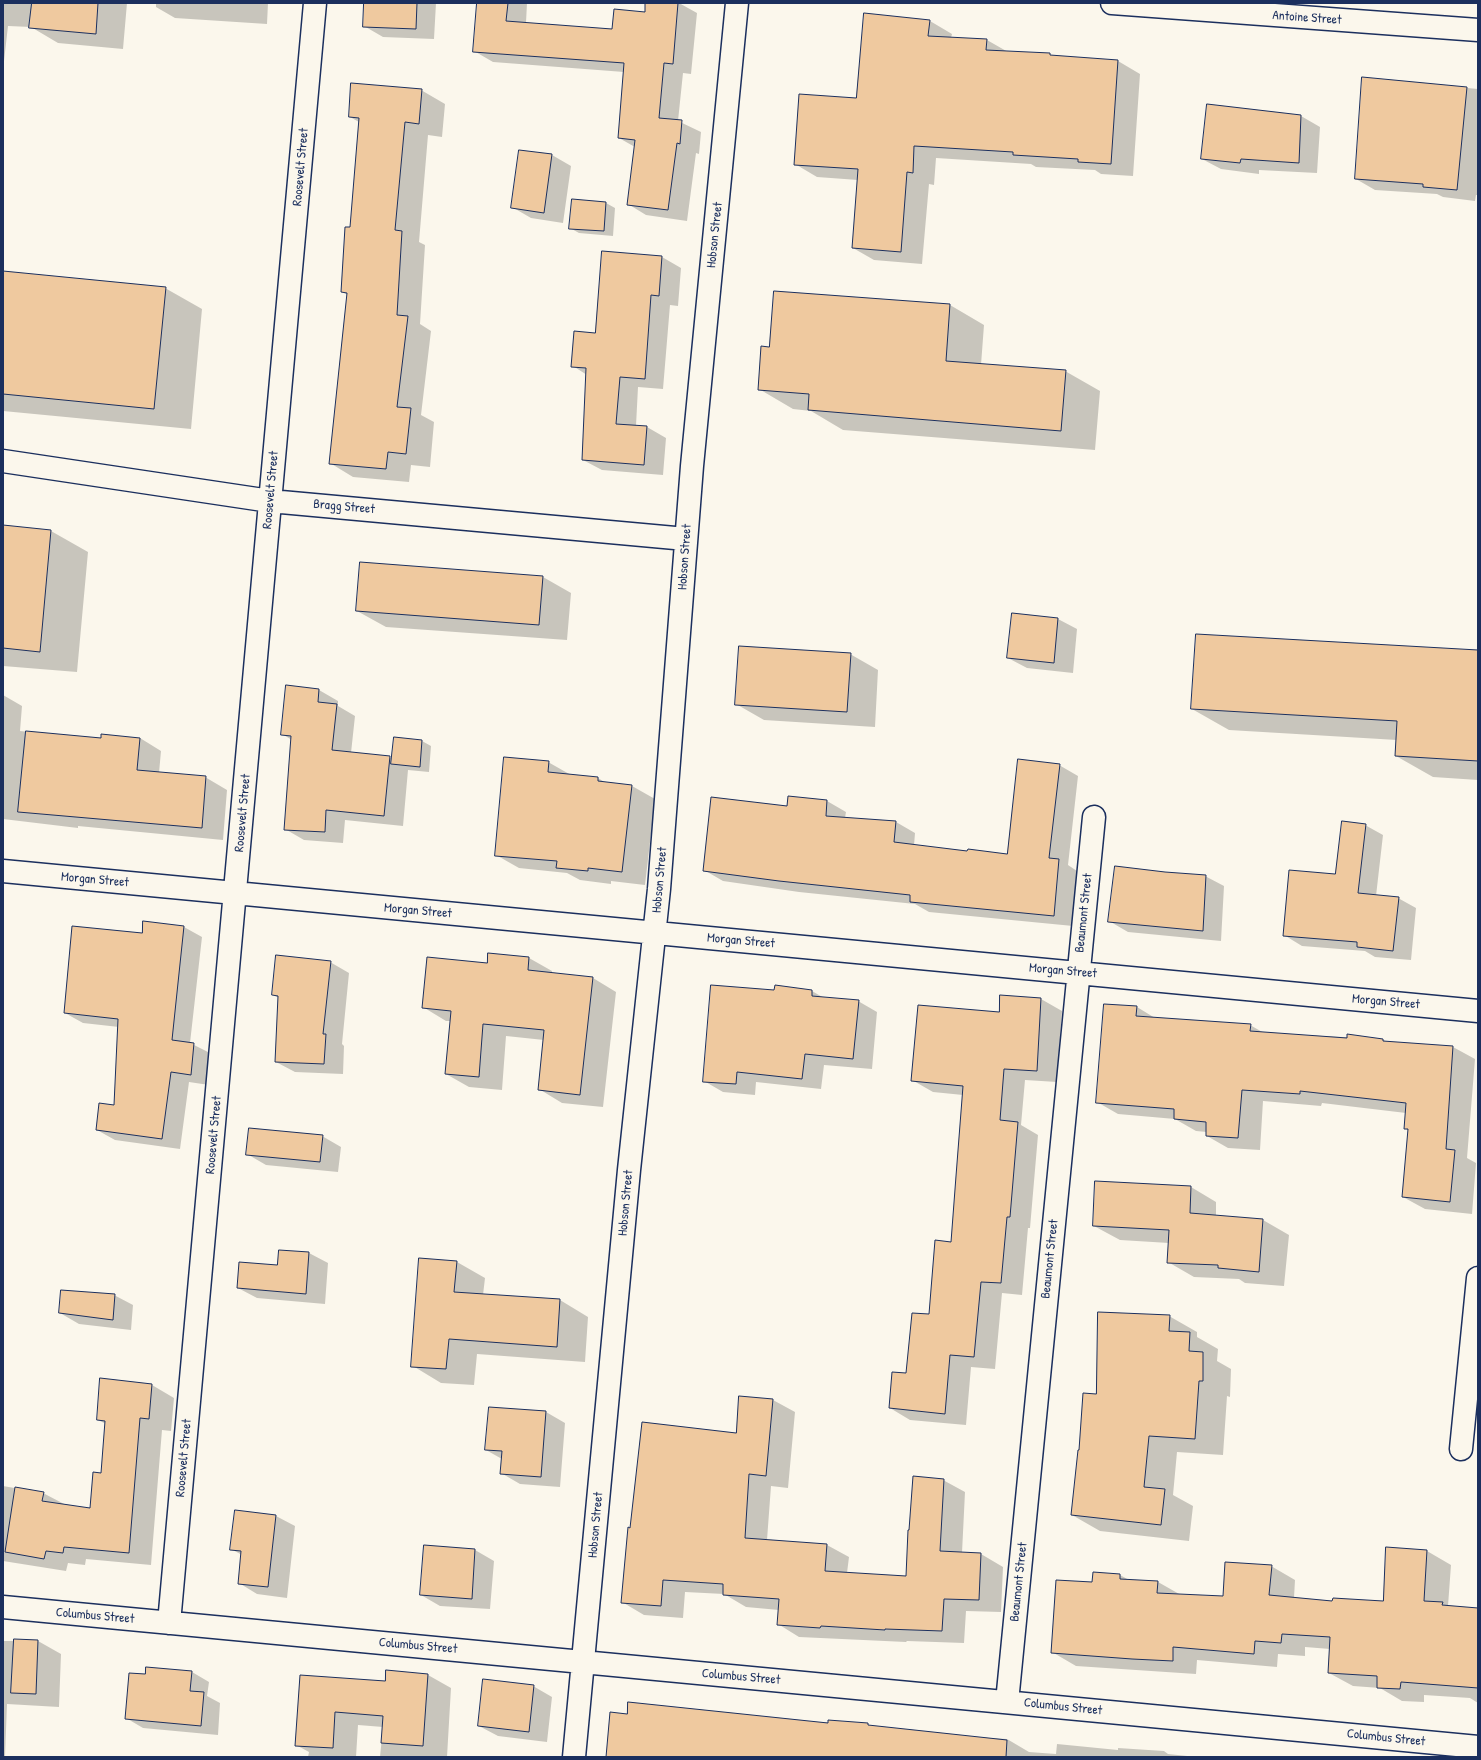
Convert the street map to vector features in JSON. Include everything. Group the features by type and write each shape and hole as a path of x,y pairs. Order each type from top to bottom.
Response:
{"street":[{"name":"Roosevelt Street","path":"169,1623 315,3"},
{"name":"Hobson Street","path":"574,1757 628,1178 655,933 686,539 737,3"},
{"name":"Antoine Street","path":"1112,3 1478,30"},
{"name":"Bragg Street","path":"3,460 270,501 686,539"},
{"name":"Beaumont Street","path":"1007,1702 1094,817"},
{"name":"Morgan Street","path":"3,871 1478,1011"},
{"path":"1461,1449 1478,1278"},
{"name":"Columbus Street","path":"3,1607 1478,1747"}],"building":[{"path":"32,3 98,3 96,34 29,28"},
{"path":"364,3 417,3 416,29 363,27"},
{"path":"477,3 508,3 506,21 612,29 614,9 645,12 645,3 678,3 673,64 664,63 659,118 682,120 680,144 677,143 668,210 627,205 635,140 618,138 624,63 473,52"},
{"path":"864,13 930,20 928,36 987,39 986,50 1050,53 1050,55 1118,60 1111,164 1078,162 1078,159 1013,155 1013,152 914,146 913,173 907,172 901,252 852,248 858,169 794,165 799,94 856,98"},
{"path":"1362,77 1467,87 1457,190 1423,187 1423,184 1355,179"},
{"path":"351,83 422,89 419,124 405,122 395,230 402,231 397,315 408,316 397,407 411,408 406,454 388,452 386,469 329,464 347,293 341,292 345,227 350,227 359,118 349,117"},
{"path":"1207,104 1301,115 1299,163 1241,159 1240,163 1201,159"},
{"path":"519,150 552,154 544,213 511,208"},
{"path":"572,199 606,202 604,231 569,229"},
{"path":"602,251 662,256 659,296 651,295 645,379 620,377 616,424 647,426 644,465 582,460 586,368 571,367 574,331 595,333"},
{"path":"3,271 166,287 154,409 3,394"},
{"path":"774,291 950,304 946,361 1066,370 1061,431 808,410 809,394 758,390 761,346 769,347"},
{"path":"3,525 51,530 40,652 3,648"},
{"path":"360,562 543,576 539,625 356,611"},
{"path":"1012,613 1058,618 1054,663 1007,658"},
{"path":"1196,634 1478,650 1478,761 1395,756 1397,721 1191,709"},
{"path":"739,646 851,653 847,712 735,705"},
{"path":"286,685 319,689 318,702 337,704 332,750 390,756 384,816 326,810 325,832 284,830 291,736 281,735"},
{"path":"26,731 101,738 101,734 140,738 137,770 206,776 202,828 18,812"},
{"path":"394,737 422,740 420,767 391,764"},
{"path":"504,757 549,761 548,772 598,777 598,781 632,785 622,872 588,868 588,871 556,868 557,861 495,856"},
{"path":"1018,759 1060,764 1049,858 1059,859 1054,916 910,902 910,895 703,871 711,797 787,806 788,796 827,800 826,816 896,821 894,842 967,851 968,849 1007,854"},
{"path":"1342,821 1366,824 1358,893 1399,897 1393,951 1357,947 1357,942 1283,936 1289,870 1335,874"},
{"path":"1115,866 1206,875 1203,931 1108,922"},
{"path":"143,921 184,926 172,1040 194,1043 191,1075 171,1072 162,1139 96,1130 99,1103 114,1105 118,1019 64,1013 72,926 142,933"},
{"path":"488,953 529,957 528,970 593,977 580,1095 538,1090 544,1030 483,1024 479,1077 445,1074 451,1011 422,1008 427,957 487,963"},
{"path":"276,955 331,961 323,1034 326,1034 324,1064 275,1062 278,996 272,995"},
{"path":"711,985 774,990 775,985 812,990 812,996 859,1000 853,1059 805,1054 802,1079 737,1072 736,1084 703,1082"},
{"path":"1000,995 1041,998 1037,1071 1004,1069 1000,1120 1018,1122 1010,1217 1007,1217 1001,1283 981,1282 974,1357 950,1355 945,1414 889,1408 892,1372 906,1373 912,1313 929,1314 935,1240 951,1242 963,1086 911,1081 918,1005 999,1012"},
{"path":"1104,1004 1137,1006 1136,1016 1251,1024 1250,1031 1347,1038 1347,1034 1383,1039 1383,1041 1453,1046 1446,1149 1455,1150 1450,1202 1402,1197 1408,1129 1404,1129 1406,1103 1300,1091 1300,1094 1242,1090 1238,1138 1206,1136 1206,1122 1174,1119 1174,1109 1096,1103"},
{"path":"249,1128 323,1135 320,1162 246,1155"},
{"path":"1095,1181 1191,1186 1190,1213 1263,1219 1259,1272 1218,1268 1218,1265 1167,1263 1169,1230 1093,1226"},
{"path":"279,1250 309,1252 306,1294 237,1288 239,1262 277,1265"},
{"path":"419,1258 457,1261 454,1292 560,1299 557,1347 449,1339 446,1369 411,1367"},
{"path":"61,1290 115,1294 113,1320 59,1313"},
{"path":"1098,1312 1170,1315 1169,1331 1190,1332 1189,1351 1203,1352 1203,1381 1199,1381 1195,1439 1149,1436 1144,1487 1165,1489 1161,1525 1071,1515 1079,1450 1083,1393 1096,1394"},
{"path":"100,1378 152,1384 149,1419 140,1418 129,1553 64,1547 63,1553 46,1551 44,1559 5,1552 15,1487 44,1492 42,1501 90,1508 93,1472 101,1473 105,1421 97,1420"},
{"path":"739,1396 773,1399 766,1476 749,1474 745,1538 827,1544 825,1571 906,1576 908,1530 913,1476 944,1479 940,1551 981,1553 979,1600 944,1599 942,1631 885,1630 821,1626 820,1628 777,1625 779,1599 723,1595 723,1584 663,1580 661,1606 621,1603 628,1527 630,1528 642,1422 736,1433"},
{"path":"489,1407 546,1411 541,1477 500,1474 502,1451 485,1450"},
{"path":"235,1510 276,1515 268,1587 238,1584 241,1551 230,1550"},
{"path":"424,1545 475,1549 472,1599 420,1595"},
{"path":"1386,1547 1427,1550 1424,1601 1443,1602 1442,1605 1478,1608 1478,1688 1401,1682 1400,1689 1377,1688 1377,1676 1328,1673 1330,1637 1282,1634 1281,1643 1255,1641 1254,1654 1173,1647 1173,1661 1051,1653 1056,1580 1092,1582 1093,1572 1120,1574 1120,1579 1158,1581 1157,1593 1223,1596 1225,1562 1272,1565 1269,1595 1332,1601 1333,1598 1383,1601"},
{"path":"14,1639 38,1640 36,1694 11,1693"},
{"path":"146,1667 192,1671 190,1691 204,1692 201,1726 125,1719 129,1673 145,1674"},
{"path":"386,1670 428,1674 423,1746 381,1743 383,1716 335,1712 333,1748 295,1746 300,1675 385,1681"},
{"path":"483,1679 534,1685 529,1732 478,1726"},
{"path":"628,1702 828,1723 828,1720 868,1723 868,1725 1007,1740 1006,1757 606,1757 610,1712 627,1714"}]}
